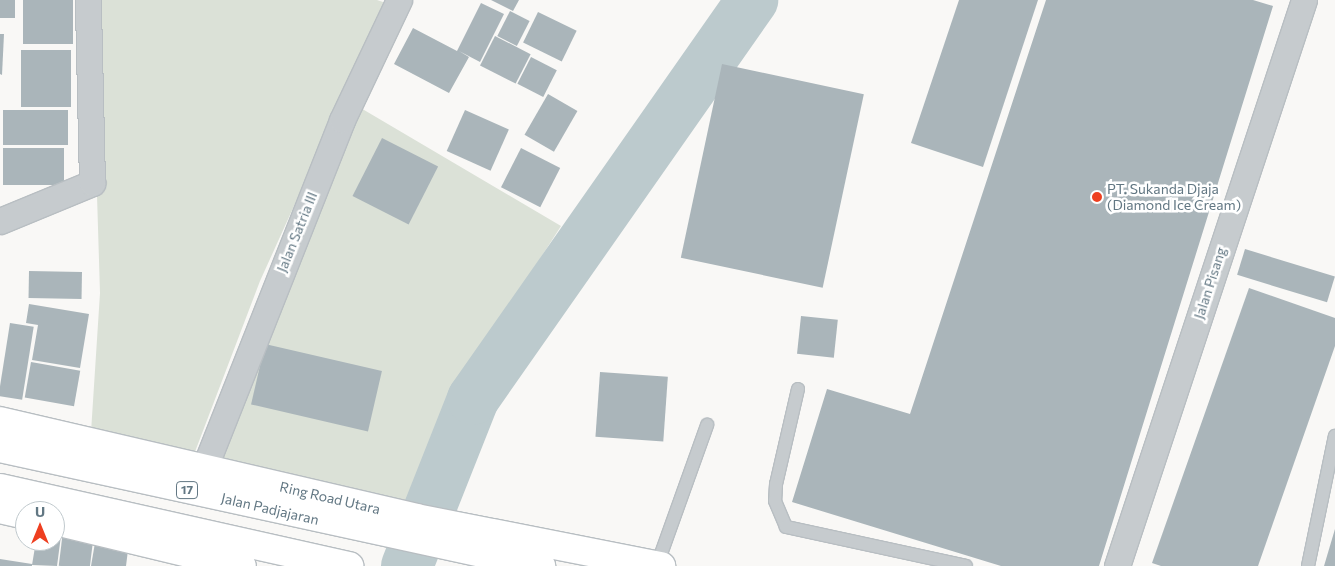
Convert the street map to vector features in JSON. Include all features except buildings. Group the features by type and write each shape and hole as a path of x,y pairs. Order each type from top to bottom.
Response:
{"main road":[{"name":"Ring Road Utara","path":"0,421 204,469 376,520"},
{"name":"Jalan Padjajaran","path":"0,448 376,520 486,544 541,566"},
{"path":"0,488 349,566"},
{"path":"0,509 15,513"},
{"path":"65,524 242,566"},
{"path":"486,544 662,566"}],"street":[{"path":"0,221 92,183 88,0"},
{"name":"Jalan Satria III","path":"204,469 342,120 399,0"},
{"name":"Jalan Pisang","path":"1117,566 1304,0"}],"lane":[{"path":"798,389 776,484 775,501 786,527 966,566"},
{"path":"657,565 707,424"},
{"path":"1308,566 1335,436"}],"shaded area":[{"path":"91,0 377,0 386,3 260,281 193,457 91,432 100,293"},
{"path":"359,107 561,226 459,385 422,510 214,466"}],"waterway":[{"path":"407,566 473,399 752,0"}],"place":[{"name":"PT. Sukanda Djaja (Diamond Ice Cream)","path":"1097,197"}]}
